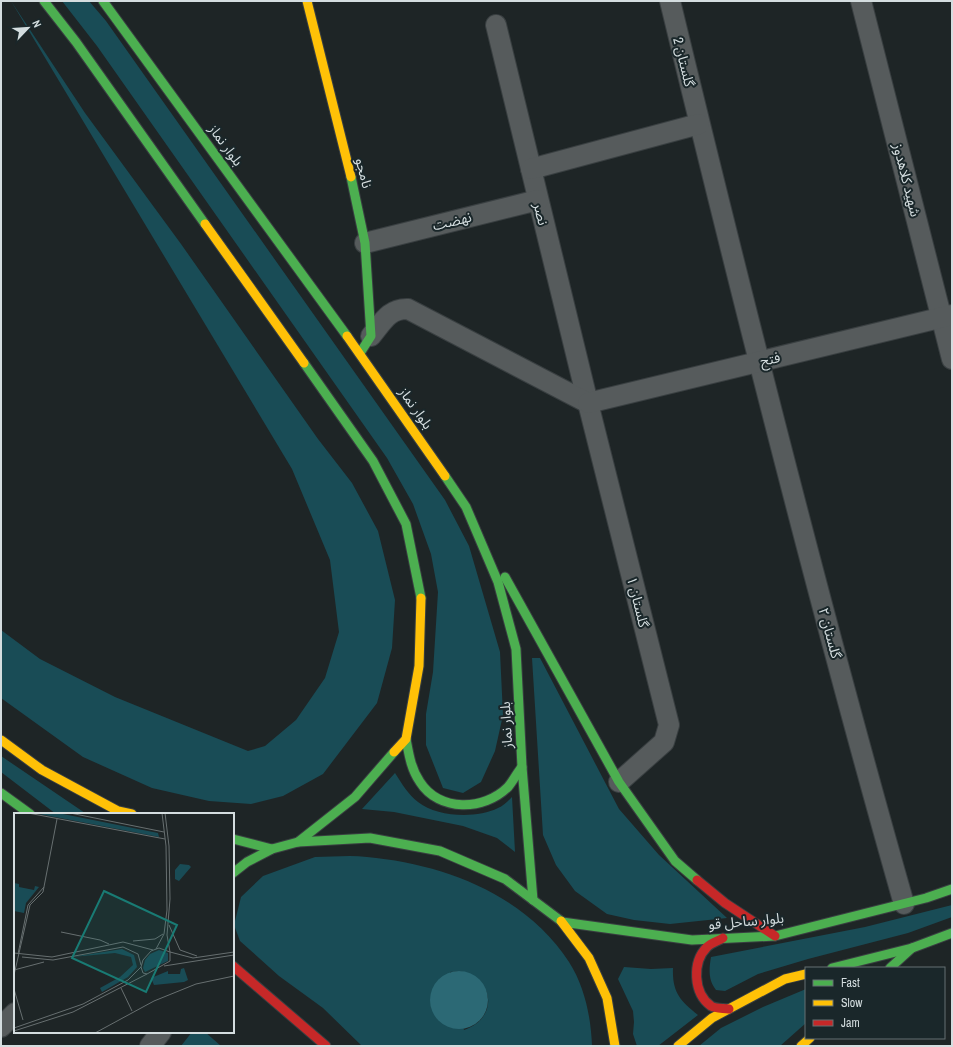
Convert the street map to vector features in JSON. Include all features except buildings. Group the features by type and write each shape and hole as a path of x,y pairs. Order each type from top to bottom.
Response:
{"main road":[{"path":"44,1 80,48 373,461 406,524 421,593 418,666 406,740 406,755 415,777 431,795 444,802 460,806 476,805 491,801 509,787 522,767"},
{"name":"بلوار نماز","path":"103,1 360,353 466,507 498,582 516,649 522,767 533,900"},
{"name":"نامجو","path":"307,1 366,243 371,336"},
{"path":"360,353 371,336"},
{"path":"466,507 619,782 675,861 725,903 775,936"},
{"path":"1,740 42,770 118,811 127,813"},
{"path":"298,842 355,797 406,740"},
{"path":"1,793 29,813"},
{"path":"234,872 247,862 272,849 298,842 370,838 440,851 505,879 562,922 589,958 607,998 615,1046"},
{"path":"234,840 272,849"},
{"name":"بلوار ساحل قو","path":"562,922 692,940 775,936 904,904 952,889"},
{"path":"836,967 912,948 952,932"},
{"path":"723,938 706,947 697,962 696,982 703,998 712,1007 729,1009"},
{"path":"891,967 912,948"},
{"path":"234,967 326,1046"},
{"path":"678,1046 712,1018 785,979 805,974"},
{"path":"801,1046 809,1039"}],"street":[{"name":"گلستان 2","path":"670,1 699,124 759,362"},
{"name":"شهید کلاهدوز","path":"861,1 947,316 952,359"},
{"name":"نصر","path":"496,25 588,403"},
{"path":"532,169 699,124"},
{"name":"نهضت","path":"366,243 538,200"},
{"path":"371,336 389,313 399,309 408,309 588,403"},
{"name":"فتح","path":"588,403 947,316"},
{"name":"گلستان ۲","path":"759,362 860,749 904,904"},
{"name":"گلستان ۱","path":"588,403 669,726 664,742 619,782"},
{"path":"1,1027 14,1014"},
{"path":"150,1046 160,1033"}],"shaded area":[{"path":"11,1 85,113 181,244 318,439 352,483 378,531 395,600 392,648 377,703 323,774 283,796 251,804 209,801 152,788 83,757 1,698 1,630 40,659 115,697 248,751 265,746 296,720 325,678 339,632 330,560 292,469"},
{"path":"62,1 89,1 106,21 445,500 469,546 500,652 503,715 495,751 481,782 463,793 443,788 426,745 426,714 433,672 438,592 431,554 413,504 387,458 97,46"},
{"path":"532,658 540,658 619,809 659,855 727,918 670,924 634,920 607,914 575,891 556,865 543,835"},
{"path":"1,756 85,813 55,813 1,772"},
{"path":"395,773 414,799 435,811 457,815 479,814 489,812 502,806 512,797 515,852 497,838 463,826 394,812 362,809"},
{"path":"361,856 425,867 481,887 506,901 530,918 551,939 569,962 575,972 583,992 589,1014 592,1046 362,1046 323,1008 279,976 240,941 234,925 241,897 263,876 315,857","holes":["459,971 471,975 480,981 486,990 488,999 487,1008 483,1017 475,1024 464,1030 450,972"]},
{"path":"952,905 952,917 908,933 808,959 758,974 725,991 716,990 710,978 711,957 865,927"},
{"path":"624,967 651,969 673,968 674,984 678,995 686,1005 698,1015 658,1046 637,1046 633,1034 633,1011 618,979"},
{"path":"453,971 465,971 480,979 488,994 488,1006 480,1021 465,1029 453,1029 438,1021 430,1006 430,994 438,979"},
{"path":"805,989 805,1024 780,1046 699,1046 721,1028 763,1007"},
{"path":"191,1033 206,1033 221,1046 181,1046"}],"traffic: fast":[{"path":"44,1 76,42 205,224"},
{"path":"103,1 347,336"},
{"path":"351,177 365,243 371,336 360,353"},
{"path":"304,363 373,461 406,524 421,598"},
{"path":"445,476 466,507 498,582 516,649 522,767 533,900"},
{"path":"505,577 619,782 675,861 697,880"},
{"path":"406,739 412,767 420,782 428,792 438,799 450,803 462,805 487,801 508,787 522,767"},
{"path":"298,842 355,797 394,752"},
{"path":"1,793 29,813"},
{"path":"234,872 247,862 272,849 298,842 370,838 440,851 505,879 561,921"},
{"path":"234,839 272,849"},
{"path":"562,922 692,940 775,936 926,898 952,889"},
{"path":"836,967 912,948 952,933"},
{"path":"891,967 912,948"}],"traffic: slow":[{"path":"307,1 351,177"},
{"path":"205,224 304,363"},
{"path":"347,336 445,476"},
{"path":"394,752 406,739 419,666 421,598"},
{"path":"1,740 42,770 118,811 127,813"},
{"path":"561,921 589,958 607,998 615,1046"},
{"path":"678,1046 712,1018 785,979 805,974"},
{"path":"801,1046 809,1039"}],"traffic: jam":[{"path":"697,880 725,903 775,936"},
{"path":"723,938 707,947 702,953 697,969 697,977 698,986 705,1000 713,1007 729,1009"},
{"path":"234,967 326,1046"}]}
